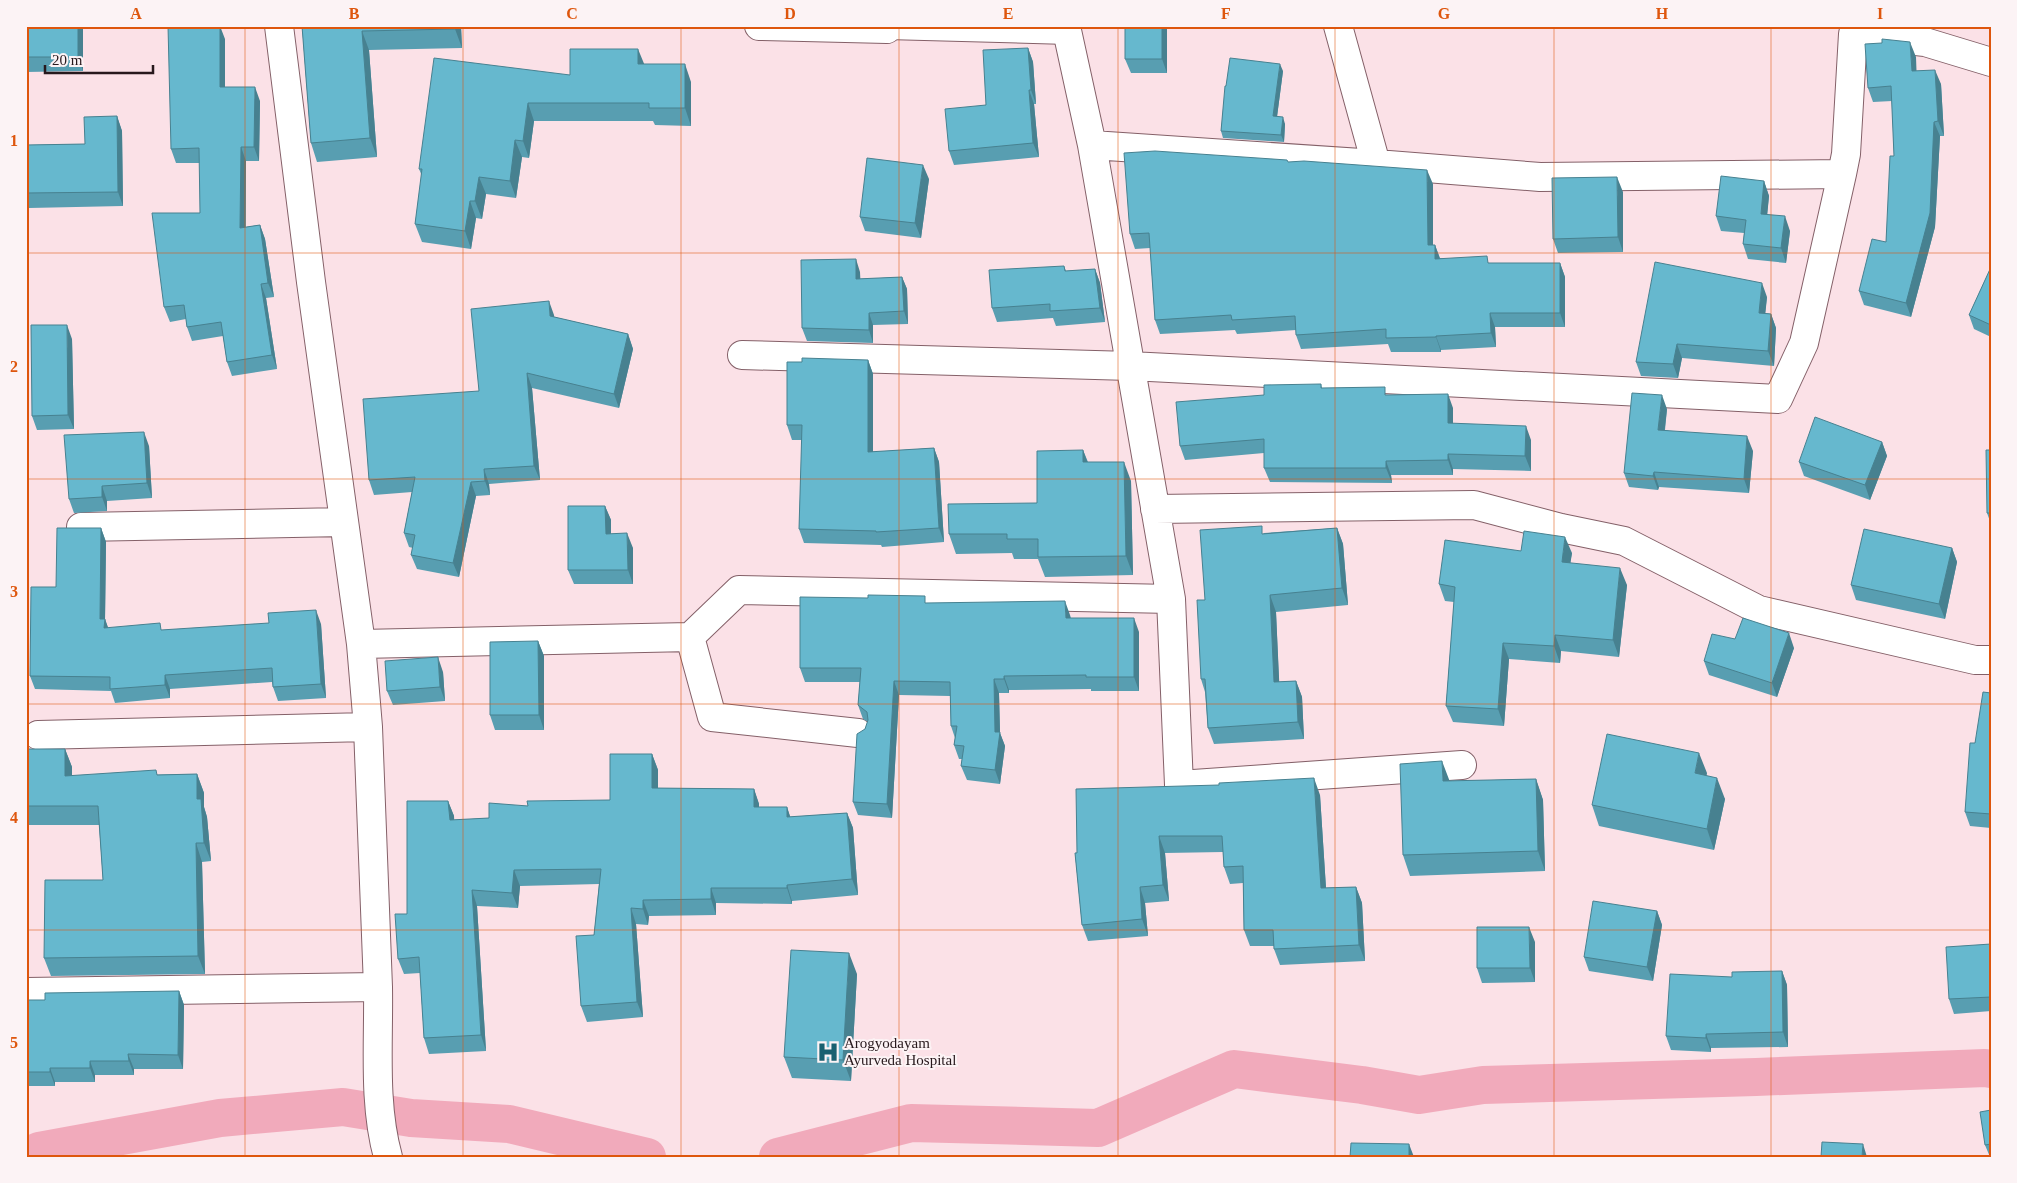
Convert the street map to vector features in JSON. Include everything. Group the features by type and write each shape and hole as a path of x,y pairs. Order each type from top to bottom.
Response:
{"street":[{"path":"279,26 312,292 361,644 368,727 378,987 379,1076 385,1144"},
{"path":"759,26 887,29"},
{"path":"1338,26 1376,164"},
{"path":"1067,30 1092,145 1171,599 1179,785 1462,765"},
{"path":"742,355 1130,366 1778,399 1804,343 1842,174 1846,154 1852,30 1924,42 1991,62"},
{"path":"1092,145 1540,177 1842,174"},
{"path":"1155,509 1474,505 1561,528 1624,541 1759,610 1975,660 1991,660"},
{"path":"81,527 344,522"},
{"path":"361,644 690,637 739,590 1171,599"},
{"path":"690,637 712,717 858,733"},
{"path":"38,735 368,727"},
{"path":"26,992 378,987"}],"lane":[{"path":"887,29 1067,30"}],"building":[{"path":"26,26 78,26 78,57 26,57"},
{"path":"168,26 220,26 220,87 255,87 254,147 241,147 240,228 260,225 268,283 261,284 272,355 227,362 221,322 187,327 184,305 164,307 152,213 200,213 199,148 171,149"},
{"path":"302,26 455,26 455,29 362,31 370,138 311,143"},
{"path":"1125,26 1162,26 1162,59 1125,59"},
{"path":"1882,39 1910,42 1912,71 1935,70 1938,121 1934,122 1930,213 1906,303 1859,291 1872,239 1886,242 1890,156 1894,156 1891,86 1868,88 1865,44 1882,43"},
{"path":"1028,48 1033,143 949,151 945,109 986,105 983,50"},
{"path":"570,49 638,49 638,64 685,64 685,108 649,108 649,103 528,103 523,141 515,140 510,181 479,177 475,201 470,201 465,231 415,224 422,169 419,169 434,58 570,75"},
{"path":"1230,58 1280,64 1273,116 1283,117 1281,135 1221,131 1225,86"},
{"path":"117,116 118,192 26,193 26,145 85,144 84,117"},
{"path":"1155,151 1287,160 1288,162 1304,161 1427,170 1428,245 1435,245 1435,259 1487,256 1488,263 1560,263 1560,313 1490,313 1491,333 1386,338 1386,329 1296,335 1295,316 1232,320 1231,315 1155,320 1149,233 1130,234 1124,153"},
{"path":"867,158 923,165 915,223 860,217"},
{"path":"1721,176 1764,181 1761,214 1785,216 1781,248 1743,244 1746,220 1716,216"},
{"path":"1617,177 1618,237 1553,239 1552,178"},
{"path":"856,259 856,279 902,277 904,311 869,313 869,330 802,328 801,260"},
{"path":"1655,262 1762,283 1759,313 1771,314 1768,351 1677,344 1673,364 1636,362"},
{"path":"1064,266 1065,271 1095,269 1100,308 1050,311 1050,304 992,308 989,270"},
{"path":"1991,267 1991,325 1969,315"},
{"path":"549,301 550,316 628,334 614,394 527,373 534,466 484,469 485,481 471,482 453,563 411,555 415,535 404,533 415,477 369,480 363,399 479,391 471,309"},
{"path":"31,325 67,325 68,415 32,416"},
{"path":"802,358 868,360 868,452 934,448 939,528 876,532 799,529 802,425 787,425 787,362 802,362"},
{"path":"1321,384 1321,388 1385,387 1385,395 1448,394 1448,423 1526,426 1525,456 1448,454 1448,460 1386,461 1386,468 1264,468 1264,439 1180,446 1176,402 1264,395 1264,385"},
{"path":"1632,393 1662,395 1658,430 1747,436 1744,479 1654,472 1653,476 1624,473"},
{"path":"1815,417 1882,442 1865,485 1799,462"},
{"path":"144,432 147,483 102,486 102,497 69,499 64,435"},
{"path":"1083,450 1083,462 1124,462 1126,556 1038,557 1038,539 1007,539 1007,534 949,534 948,504 1037,503 1037,451"},
{"path":"1986,450 1991,450 1991,513 1987,513"},
{"path":"568,506 605,506 606,534 627,533 628,570 568,570"},
{"path":"1262,526 1262,534 1337,528 1342,588 1270,595 1274,682 1296,681 1298,722 1208,728 1205,679 1201,679 1197,600 1205,600 1200,530"},
{"path":"57,528 101,528 100,619 105,619 104,628 160,623 161,630 269,623 268,613 316,610 321,684 273,687 272,668 165,675 165,685 110,689 110,677 30,676 31,587 56,587"},
{"path":"1864,529 1952,548 1939,604 1851,585"},
{"path":"1524,531 1565,537 1562,562 1620,568 1613,640 1555,635 1554,646 1503,643 1498,709 1446,706 1455,587 1439,584 1445,540 1521,551"},
{"path":"868,595 925,596 925,603 1065,601 1066,618 1134,618 1134,677 1086,677 1086,675 1004,676 1004,679 994,679 995,732 1000,732 995,770 961,766 964,746 954,745 957,726 951,726 950,682 894,681 887,804 853,802 857,734 865,729 868,720 867,712 858,705 861,668 800,668 800,597 868,598"},
{"path":"1743,618 1789,633 1772,683 1704,661 1712,634 1735,639"},
{"path":"538,641 539,715 490,715 490,642"},
{"path":"438,657 440,687 387,691 385,661"},
{"path":"1983,692 1991,693 1991,814 1965,812 1970,743 1975,743"},
{"path":"1607,734 1699,753 1695,773 1717,778 1707,829 1592,805"},
{"path":"26,749 65,749 65,776 156,770 157,775 197,774 197,799 201,799 204,843 196,843 198,956 44,958 45,880 103,880 98,806 26,806"},
{"path":"610,754 652,754 652,788 754,789 754,807 787,807 787,817 847,813 852,879 787,885 787,888 711,888 711,899 643,900 643,909 631,908 637,1002 581,1006 576,936 594,935 601,869 514,870 512,893 472,890 481,1035 424,1038 419,957 398,959 395,914 407,914 407,801 448,801 450,820 489,818 489,803 528,806 527,801 610,800"},
{"path":"1442,761 1443,781 1536,779 1538,851 1403,855 1400,764"},
{"path":"1314,778 1321,888 1356,887 1359,945 1274,949 1273,930 1244,930 1243,866 1224,867 1222,836 1159,836 1163,885 1140,887 1142,919 1082,925 1075,853 1077,853 1076,789 1219,785 1219,783"},
{"path":"1593,901 1657,911 1647,967 1584,957"},
{"path":"1477,927 1529,927 1530,968 1477,968"},
{"path":"1991,944 1991,997 1949,999 1946,947"},
{"path":"791,950 849,953 843,1060 784,1057"},
{"path":"1782,971 1783,1032 1706,1034 1706,1038 1666,1036 1670,974 1732,977 1732,972"},
{"path":"179,991 178,1055 128,1054 129,1061 90,1061 90,1068 50,1068 50,1072 26,1072 26,1000 45,1000 45,993"},
{"path":"1991,1110 1991,1144 1985,1145 1980,1112"},
{"path":"1822,1142 1863,1144 1862,1157 1821,1157"},
{"path":"1351,1143 1409,1144 1409,1157 1350,1157"}],"waterway":[{"path":"778,1157 911,1123 1098,1128 1234,1069 1362,1085 1419,1095 1483,1085 1991,1069"},
{"path":"27,1157 39,1151 220,1118 343,1107 411,1118 509,1124 647,1157"}],"place":[{"name":"Arogyodayam Ayurveda Hospital","path":"828,1052"}]}
